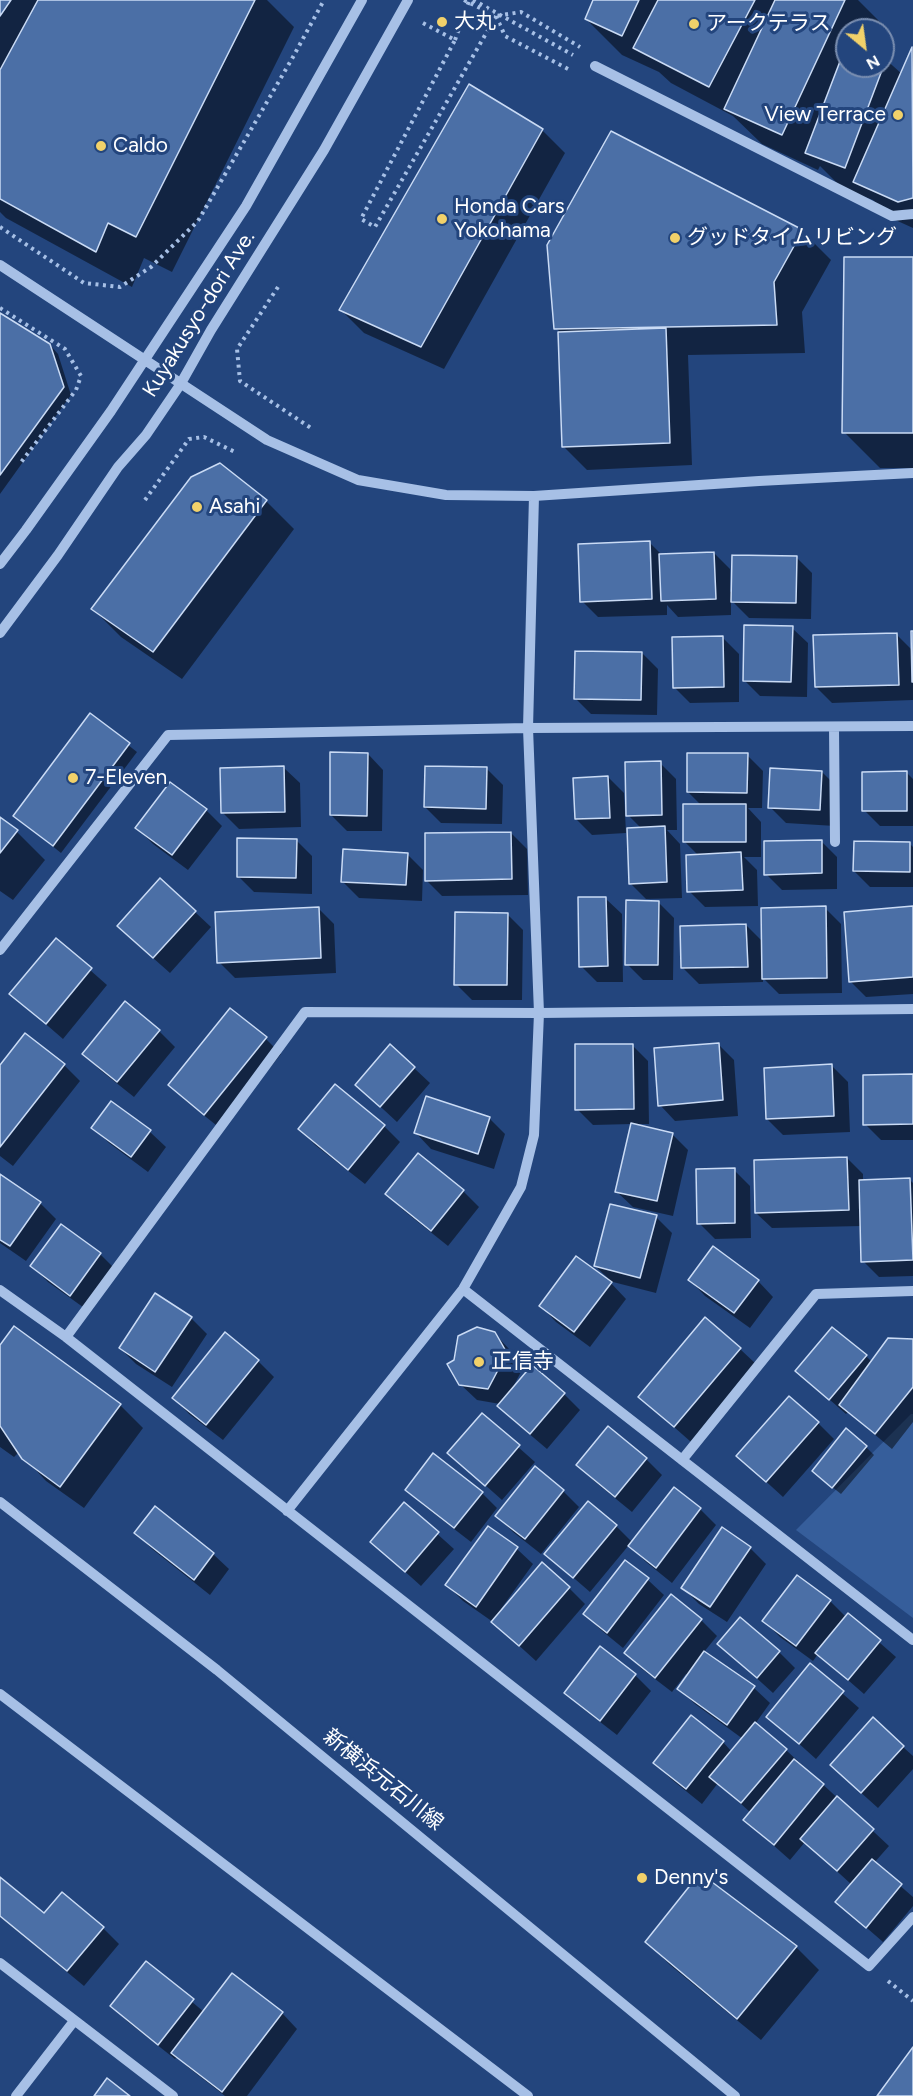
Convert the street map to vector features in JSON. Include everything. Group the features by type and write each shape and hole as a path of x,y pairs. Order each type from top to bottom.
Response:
{"street":[{"name":"Kuyakusyo-dori Ave.","path":"0,564 104,420 246,206 362,0"},
{"name":"Kuyakusyo-dori Ave.","path":"0,633 58,555 118,467 146,435 180,385 211,330 324,150 408,0"},
{"path":"595,66 892,216 913,214"},
{"path":"0,265 267,440 358,480 446,495 534,496 913,473"},
{"path":"287,1511 463,1289 521,1187 534,1135 539,1013 528,728 534,496"},
{"path":"0,950 168,735 528,728 913,726"},
{"path":"834,727 835,842"},
{"path":"66,1337 305,1012 539,1013 913,1009"},
{"path":"463,1289 913,1640"},
{"path":"0,1290 66,1337 869,1966 913,1917"},
{"path":"682,1460 816,1294 913,1291"},
{"name":"新横浜元石川線","path":"0,1502 217,1670 735,2096"},
{"path":"0,1694 528,2096"},
{"path":"0,1963 173,2096"},
{"path":"16,2096 74,2021"}],"path":[{"path":"0,227 84,283 120,287 151,267 198,221 324,0"},
{"path":"464,0 495,16 521,12 585,50 595,66"},
{"path":"495,16 375,227 361,219 455,40 471,0 595,66"},
{"path":"401,12 455,40"},
{"path":"495,16 505,36 570,70 595,66"},
{"path":"278,287 237,349 240,381 311,428"},
{"path":"0,308 65,349 81,376 75,390 19,465"},
{"path":"145,500 189,439 204,437 242,456"},
{"path":"869,1966 913,2001"}],"shaded area":[{"path":"913,1414 913,1618 796,1530"}],"building":[{"path":"0,0 11,0 0,16"},
{"path":"38,0 255,0 136,237 108,223 96,252 0,199 0,70"},
{"path":"593,0 639,0 622,36 585,19"},
{"name":"アークテラス","path":"658,0 755,0 709,87 633,48"},
{"path":"775,0 845,0 782,135 724,109"},
{"name":"View Terrace","path":"912,47 913,198 898,202 853,182"},
{"path":"835,74 835,78 879,78 845,168 805,153"},
{"name":"Honda Cars Yokohama","path":"469,84 543,129 421,347 339,310"},
{"name":"グッドタイムリビング","path":"611,131 803,230 774,282 777,325 554,329 547,245"},
{"path":"844,257 913,257 913,433 842,433"},
{"path":"0,313 50,344 64,387 0,475"},
{"path":"666,328 670,443 562,447 558,332"},
{"path":"220,463 267,500 153,652 91,609 191,477"},
{"path":"650,541 652,599 580,602 578,544"},
{"path":"714,552 716,599 661,601 659,554"},
{"path":"732,555 797,556 796,603 731,602"},
{"path":"744,625 793,626 791,682 743,681"},
{"path":"911,631 913,631 913,682 912,682"},
{"path":"897,633 899,685 815,687 813,635"},
{"path":"723,636 724,687 673,688 672,637"},
{"path":"575,651 642,652 641,700 574,699"},
{"path":"90,713 130,743 53,846 13,816"},
{"path":"330,752 368,753 367,816 330,815"},
{"path":"687,753 748,753 747,793 687,792"},
{"path":"661,761 662,815 626,816 625,762"},
{"path":"284,766 285,812 221,813 220,768"},
{"path":"425,766 487,767 486,809 424,807"},
{"path":"770,768 822,771 820,810 768,808"},
{"path":"907,771 907,811 862,811 862,772"},
{"path":"608,776 610,818 575,819 573,778"},
{"path":"170,782 207,809 172,855 135,828"},
{"path":"683,804 746,804 746,842 683,842"},
{"path":"0,817 18,830 0,853"},
{"path":"665,826 667,882 629,884 627,828"},
{"path":"511,832 512,879 425,881 425,833"},
{"path":"237,838 297,839 296,878 237,877"},
{"path":"822,840 822,873 764,875 764,841"},
{"path":"854,841 910,842 910,872 853,871"},
{"path":"343,849 408,853 406,885 341,882"},
{"path":"741,852 743,890 687,892 686,855"},
{"path":"160,878 196,911 153,958 117,926"},
{"path":"578,897 606,897 608,966 579,967"},
{"path":"626,900 659,901 658,965 625,965"},
{"path":"826,906 827,978 762,979 761,908"},
{"path":"913,906 913,977 849,982 844,912"},
{"path":"319,907 321,958 217,963 215,912"},
{"path":"455,912 508,913 507,985 454,985"},
{"path":"746,924 748,967 681,968 680,926"},
{"path":"56,938 92,968 46,1024 9,994"},
{"path":"125,1001 160,1030 117,1082 82,1054"},
{"path":"230,1008 267,1037 204,1115 168,1085"},
{"path":"25,1033 65,1064 0,1147 0,1065"},
{"path":"719,1043 723,1100 658,1106 654,1048"},
{"path":"390,1044 415,1067 380,1107 355,1085"},
{"path":"575,1044 633,1044 634,1109 575,1110"},
{"path":"832,1064 834,1116 766,1119 764,1068"},
{"path":"913,1074 913,1124 863,1125 863,1075"},
{"path":"335,1084 385,1125 348,1170 298,1129"},
{"path":"426,1096 490,1117 478,1154 414,1133"},
{"path":"111,1101 151,1130 131,1157 91,1128"},
{"path":"631,1123 673,1133 657,1201 615,1192"},
{"path":"418,1153 464,1190 431,1231 385,1194"},
{"path":"847,1157 849,1210 755,1213 754,1160"},
{"path":"735,1168 735,1223 697,1224 696,1169"},
{"path":"0,1174 41,1202 10,1246 0,1240"},
{"path":"910,1178 913,1260 861,1262 859,1180"},
{"path":"610,1204 657,1215 640,1278 594,1266"},
{"path":"61,1224 101,1253 70,1296 30,1266"},
{"path":"713,1246 759,1280 734,1313 688,1280"},
{"path":"576,1256 612,1282 574,1332 539,1306"},
{"path":"155,1293 192,1317 155,1372 119,1348"},
{"path":"705,1317 741,1348 674,1427 638,1397"},
{"path":"14,1326 121,1404 60,1487 22,1459 0,1426 0,1345"},
{"path":"477,1327 495,1332 507,1353 488,1389 459,1385 447,1364 454,1360 458,1336"},
{"path":"832,1327 867,1355 829,1400 795,1371"},
{"path":"225,1332 259,1360 206,1425 172,1398"},
{"path":"888,1338 913,1339 913,1387 875,1434 839,1405"},
{"path":"532,1365 565,1393 530,1434 497,1406"},
{"path":"789,1396 819,1422 766,1482 736,1456"},
{"path":"482,1413 520,1445 485,1486 447,1453"},
{"path":"608,1426 647,1458 615,1497 576,1465"},
{"path":"846,1428 867,1446 832,1488 812,1471"},
{"path":"433,1453 483,1492 454,1528 405,1490"},
{"path":"535,1466 564,1490 525,1539 495,1516"},
{"path":"674,1487 701,1508 656,1568 628,1546"},
{"path":"588,1501 617,1525 573,1578 544,1554"},
{"path":"404,1502 439,1532 405,1572 370,1542"},
{"path":"155,1506 214,1553 194,1580 134,1533"},
{"path":"488,1526 518,1547 476,1607 445,1585"},
{"path":"722,1527 751,1547 710,1607 681,1588"},
{"path":"625,1560 649,1578 607,1633 583,1614"},
{"path":"542,1562 570,1587 519,1646 491,1622"},
{"path":"797,1575 831,1600 796,1646 762,1621"},
{"path":"671,1594 702,1619 655,1678 624,1653"},
{"path":"848,1613 881,1640 848,1680 815,1653"},
{"path":"740,1617 780,1651 757,1678 717,1644"},
{"path":"600,1646 636,1674 600,1721 564,1693"},
{"path":"704,1651 755,1686 727,1725 677,1689"},
{"path":"810,1663 844,1691 799,1744 766,1717"},
{"path":"691,1715 724,1741 686,1789 653,1763"},
{"path":"873,1717 904,1746 861,1793 830,1765"},
{"path":"755,1722 787,1749 741,1803 709,1777"},
{"path":"794,1759 824,1784 774,1845 743,1820"},
{"path":"837,1796 874,1829 837,1871 800,1839"},
{"path":"872,1859 902,1884 866,1928 835,1902"},
{"path":"700,1873 797,1946 737,2019 645,1942"},
{"path":"0,1877 44,1913 62,1892 104,1927 67,1971 0,1916"},
{"path":"146,1961 194,1999 158,2045 110,2006"},
{"path":"232,1973 283,2012 222,2092 171,2053"},
{"path":"913,2047 913,2096 877,2096"},
{"path":"107,2078 130,2096 94,2096"}],"place":[{"name":"大丸","path":"442,22"},
{"name":"アークテラス","path":"694,24"},
{"name":"View Terrace","path":"898,115"},
{"name":"Caldo","path":"101,146"},
{"name":"Honda Cars Yokohama","path":"442,219"},
{"name":"グッドタイムリビング","path":"675,238"},
{"name":"Asahi","path":"197,507"},
{"name":"7-Eleven","path":"73,778"},
{"name":"正信寺","path":"479,1362"},
{"name":"Denny's","path":"642,1878"}]}
